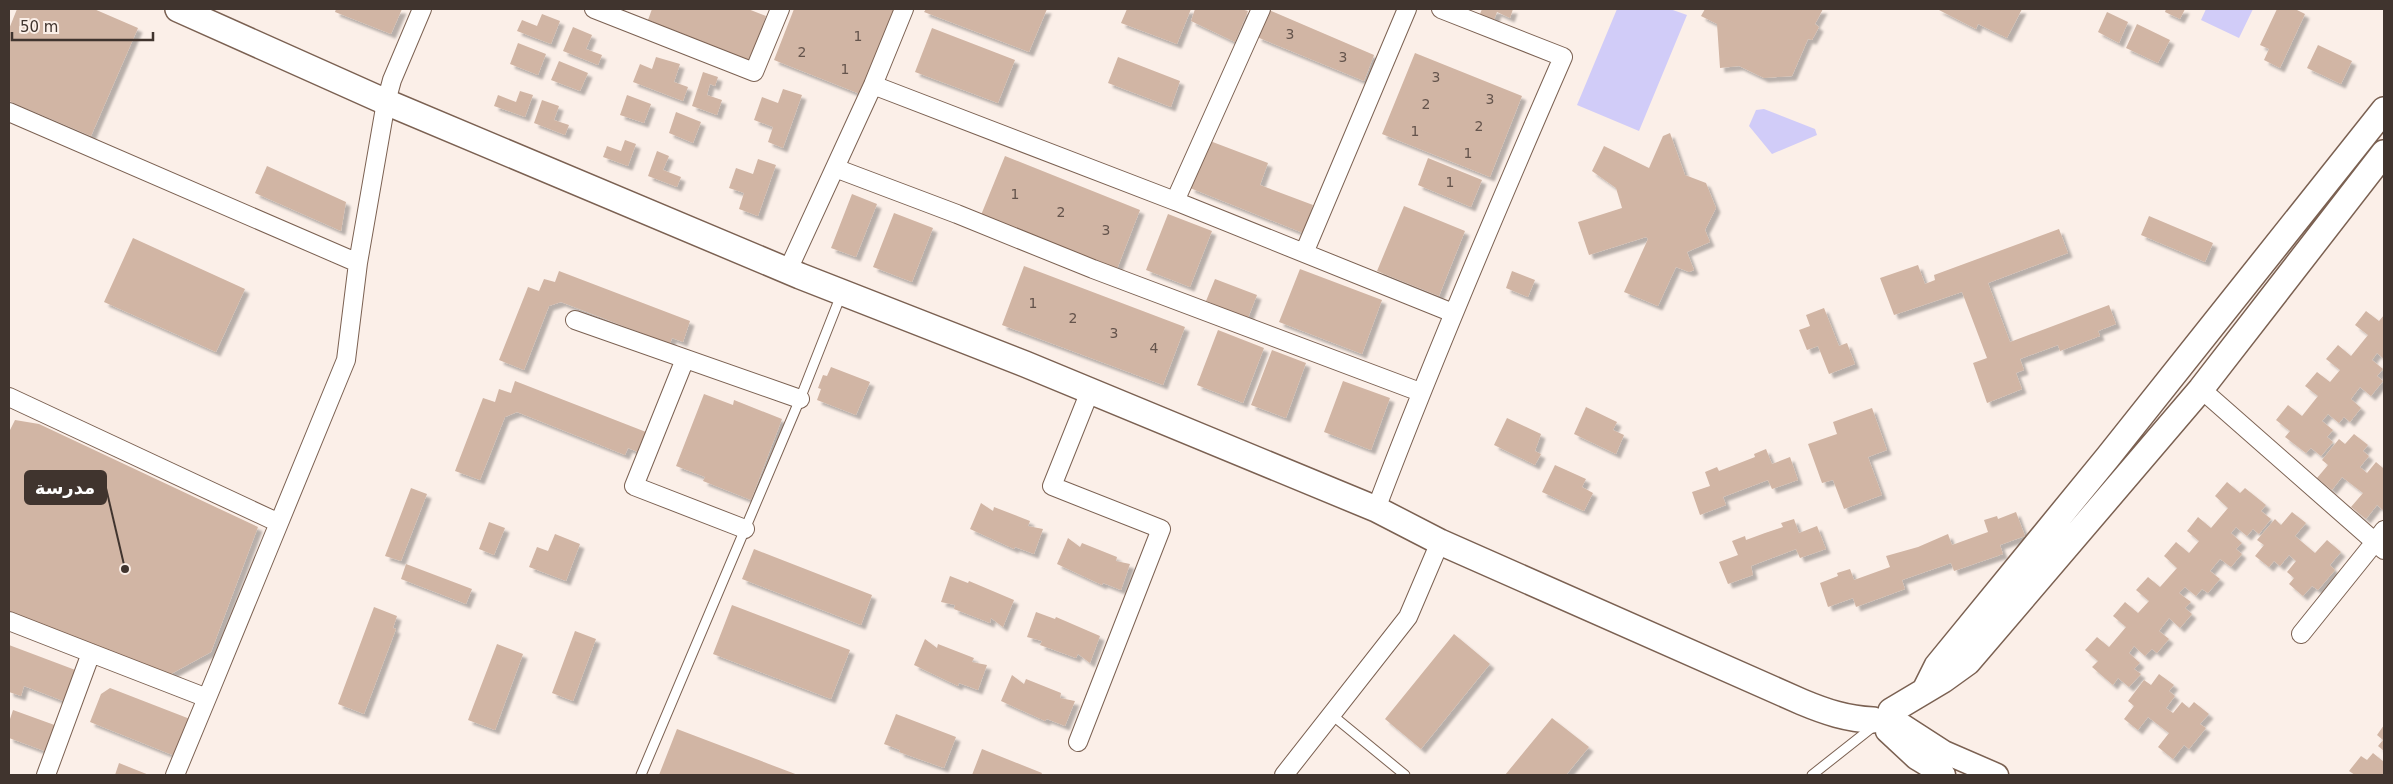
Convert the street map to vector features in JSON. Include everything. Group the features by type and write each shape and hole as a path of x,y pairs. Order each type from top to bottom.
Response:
{"main road":[{"path":"178,9 386,102 788,270 1376,509 1440,542 1831,714 1852,719 1884,722 1925,690 1968,662 2201,389 2384,153"},
{"path":"1925,690 1937,666 2108,458 2384,110"}],"street":[{"path":"175,775 346,360 358,263 386,102 392,80 422,9"},
{"path":"594,9 631,16 754,72 780,9"},
{"path":"788,270 873,85 904,9"},
{"path":"1175,201 1261,9"},
{"path":"1304,253 1407,9"},
{"path":"1376,509 1420,392 1563,57 1441,9"},
{"path":"873,85 1175,201 1453,313"},
{"path":"9,112 358,263"},
{"path":"835,168 957,214 1093,269 1420,392"},
{"path":"576,320 800,399"},
{"path":"685,359 634,486 745,529"},
{"path":"2201,389 2381,541 2301,634"},
{"path":"1078,742 1161,530 1052,486 1090,392"},
{"path":"9,397 279,523"},
{"path":"1284,775 1408,617 1440,542"},
{"path":"9,621 207,698"},
{"path":"46,775 91,653"},
{"path":"1884,722 1916,758 1944,775"},
{"path":"1884,722 1944,752 1998,775"}],"lane":[{"path":"641,775 800,399 842,292"},
{"path":"1332,715 1405,775"},
{"path":"1812,775 1884,722"}],"shaded area":[{"path":"1617,9 1670,9 1687,15 1639,131 1577,105"},
{"path":"2206,9 2253,9 2239,38 2201,20"},
{"path":"1764,109 1815,129 1817,135 1772,154 1749,126 1756,110"}],"building":[{"path":"17,9 94,9 138,28 91,136 9,101 9,29"},
{"path":"336,9 402,9 391,34 335,12"},
{"path":"652,9 748,9 766,16 749,60 648,20"},
{"path":"794,9 894,9 860,94 774,60"},
{"path":"926,9 1047,9 1029,52 924,12"},
{"path":"1127,9 1191,9 1177,44 1121,23"},
{"path":"1195,9 1241,9 1248,11 1235,42 1191,21"},
{"path":"1482,9 1513,9 1510,18 1497,12 1494,20 1480,14"},
{"path":"1705,9 1823,9 1815,24 1819,27 1812,40 1808,39 1792,76 1764,78 1739,66 1720,68 1717,24 1701,16"},
{"path":"1937,9 2022,9 2007,38 1978,24 1976,29"},
{"path":"2166,9 2185,9 2180,19 2165,12"},
{"path":"2277,9 2297,9 2305,14 2280,68 2264,60 2269,49 2260,45"},
{"path":"1269,10 1374,55 1364,81 1257,37"},
{"path":"2107,12 2128,22 2119,43 2098,32"},
{"path":"542,14 560,21 551,44 517,31 522,20 537,26"},
{"path":"2137,24 2170,40 2158,63 2126,48"},
{"path":"573,27 592,35 586,49 602,55 598,65 563,51"},
{"path":"932,28 1015,60 998,103 915,72"},
{"path":"518,43 546,54 538,75 510,64"},
{"path":"2318,45 2352,61 2341,84 2307,68"},
{"path":"1415,53 1522,96 1490,177 1382,134"},
{"path":"656,57 680,64 674,82 688,87 683,101 633,82 640,64 652,69"},
{"path":"1118,57 1180,81 1171,107 1108,83"},
{"path":"559,61 588,73 580,91 551,80"},
{"path":"703,72 718,77 715,86 710,84 707,95 722,100 717,115 692,106"},
{"path":"783,89 802,95 783,148 768,142 773,127 754,120 762,97 778,103"},
{"path":"520,91 533,95 525,117 494,106 498,95 516,102"},
{"path":"627,95 651,104 644,123 620,115"},
{"path":"542,100 559,106 554,120 569,125 565,135 534,123"},
{"path":"676,112 701,122 693,143 669,133"},
{"path":"1670,133 1685,175 1706,183 1716,208 1705,230 1710,242 1687,252 1694,270 1689,272 1676,267 1658,306 1624,292 1648,239 1646,237 1589,255 1578,222 1622,208 1616,188 1592,171 1604,146 1649,168 1663,136"},
{"path":"625,140 636,144 628,166 603,157 607,146 621,151"},
{"path":"1210,141 1268,163 1260,185 1313,205 1303,233 1190,188"},
{"path":"657,151 669,156 663,170 681,177 677,187 648,176"},
{"path":"1005,156 1140,210 1117,269 981,215"},
{"path":"1428,158 1482,180 1471,207 1418,185"},
{"path":"758,159 776,165 758,216 739,209 744,193 729,188 736,168 753,174"},
{"path":"267,166 346,202 341,231 255,193"},
{"path":"852,194 877,204 856,257 831,248"},
{"path":"1404,206 1465,231 1439,296 1377,271"},
{"path":"894,213 933,228 912,282 873,267"},
{"path":"1168,214 1212,231 1190,287 1146,270"},
{"path":"2149,216 2213,243 2205,262 2141,235"},
{"path":"2059,229 2068,253 1988,283 2010,342 2109,305 2116,324 2098,331 2100,336 2060,351 2058,345 2020,359 2024,370 2016,373 2022,389 1987,403 1973,363 1987,358 1962,292 1894,315 1880,278 1918,265 1925,284 1935,280 1934,275"},
{"path":"133,238 245,289 216,352 104,302"},
{"path":"1024,266 1185,327 1163,385 1002,325"},
{"path":"1300,269 1382,300 1362,354 1279,322"},
{"path":"559,271 690,321 683,342 672,338 670,344 561,302 549,306 524,370 499,360 528,287 539,291 544,279 555,282"},
{"path":"1512,271 1535,280 1528,297 1506,288"},
{"path":"1215,279 1257,295 1248,318 1206,301"},
{"path":"1824,308 1839,346 1847,343 1855,364 1829,374 1818,346 1807,350 1799,330 1810,326 1806,315"},
{"path":"2366,311 2379,321 2384,315 2384,359 2377,353 2372,360 2383,369 2377,376 2383,381 2371,396 2360,387 2351,399 2361,408 2350,422 2344,417 2339,423 2328,414 2322,421 2333,430 2327,437 2333,442 2321,456 2311,448 2306,453 2285,437 2290,431 2276,420 2288,405 2302,416 2318,396 2305,386 2317,372 2330,382 2340,370 2326,359 2338,345 2351,356 2368,335 2355,325"},
{"path":"1218,330 1264,348 1243,403 1197,385"},
{"path":"1272,350 1306,363 1286,418 1251,405"},
{"path":"831,367 870,382 856,415 817,400 821,389 818,388 823,375 827,376"},
{"path":"515,381 646,432 638,452 628,448 625,455 517,412 505,417 480,480 455,471 483,398 495,402 499,389 511,393"},
{"path":"1343,381 1390,398 1371,450 1324,432"},
{"path":"704,394 733,405 734,400 782,419 751,500 703,481 705,477 676,466"},
{"path":"1586,407 1617,422 1613,430 1624,435 1616,454 1574,434"},
{"path":"1872,408 1887,450 1868,457 1882,495 1844,509 1833,480 1822,483 1808,444 1837,434 1833,422"},
{"path":"1507,418 1541,434 1535,451 1541,454 1535,465 1494,445"},
{"path":"15,420 39,424 258,527 211,652 169,675 9,612 9,432"},
{"path":"2354,434 2368,445 2363,451 2369,456 2360,467 2367,473 2376,462 2384,467 2384,508 2383,510 2377,505 2366,519 2351,507 2363,493 2342,477 2332,490 2317,478 2328,465 2322,460 2339,439 2345,444"},
{"path":"1766,449 1772,464 1790,457 1798,480 1772,489 1768,480 1723,497 1726,505 1700,515 1692,492 1710,486 1705,472 1717,467 1719,471 1755,457 1754,454"},
{"path":"1555,465 1586,479 1582,487 1593,493 1584,511 1542,492"},
{"path":"2227,482 2240,493 2245,488 2266,505 2261,511 2271,519 2259,534 2253,529 2247,536 2236,527 2231,533 2242,543 2236,549 2242,554 2231,567 2220,559 2210,571 2220,579 2208,593 2202,589 2196,596 2185,587 2179,593 2191,602 2185,608 2192,614 2180,628 2169,618 2159,631 2169,639 2157,653 2152,649 2145,656 2134,646 2129,653 2140,663 2134,669 2141,674 2129,687 2118,678 2113,685 2092,667 2098,661 2085,650 2097,637 2109,647 2126,627 2113,616 2125,602 2138,613 2149,601 2136,590 2148,577 2160,587 2177,568 2164,556 2176,542 2189,553 2199,541 2187,531 2198,517 2211,528 2228,508 2215,496"},
{"path":"411,488 427,494 401,561 385,556"},
{"path":"981,503 993,511 994,507 1030,521 1028,526 1043,529 1034,554 1015,547 1014,549 970,529"},
{"path":"2016,512 2025,536 2000,545 2003,554 1954,571 1951,563 1902,580 1905,589 1856,607 1853,598 1828,607 1820,583 1838,576 1837,573 1850,569 1854,580 1890,567 1886,556 1918,547 1948,534 1952,545 1988,532 1984,520 1997,516 1998,519"},
{"path":"2292,512 2306,523 2295,536 2315,553 2327,540 2341,552 2330,565 2335,570 2318,590 2312,586 2303,596 2289,584 2294,578 2287,572 2296,561 2289,555 2280,566 2274,561 2269,567 2255,556 2264,545 2257,540 2275,519 2281,525"},
{"path":"1794,519 1799,533 1817,526 1826,549 1800,558 1796,549 1751,566 1753,575 1728,584 1719,562 1738,555 1732,541 1745,536 1746,540 1783,527 1781,523"},
{"path":"489,522 505,528 494,555 479,549"},
{"path":"555,534 580,544 566,581 529,567 537,547 548,551"},
{"path":"1068,538 1080,547 1082,543 1117,557 1116,561 1130,564 1121,590 1103,583 1102,585 1057,564"},
{"path":"754,549 872,595 861,625 742,579"},
{"path":"406,564 472,589 466,604 401,579"},
{"path":"950,576 968,583 969,581 1014,600 1003,627 991,618 990,623 954,609 955,605 941,602"},
{"path":"732,605 850,650 831,699 713,654"},
{"path":"374,607 397,616 393,628 396,629 364,714 338,704"},
{"path":"1036,612 1055,619 1056,617 1100,636 1090,663 1078,654 1076,658 1040,645 1042,641 1027,637"},
{"path":"575,631 596,639 573,701 552,693"},
{"path":"1454,634 1490,664 1421,749 1385,719"},
{"path":"925,639 937,648 938,644 974,658 972,662 987,665 978,690 959,683 958,686 914,665"},
{"path":"497,644 523,654 495,730 468,720"},
{"path":"9,645 78,671 66,702 24,686 21,696 9,692"},
{"path":"2159,674 2174,685 2169,691 2175,696 2166,708 2173,713 2182,702 2189,708 2194,702 2209,714 2200,724 2206,728 2189,749 2184,745 2173,759 2158,747 2169,733 2148,717 2138,730 2124,719 2134,706 2128,701 2144,680 2151,685"},
{"path":"1012,675 1024,684 1026,679 1061,693 1060,698 1075,701 1065,726 1047,719 1045,721 1001,701"},
{"path":"110,688 190,719 175,756 90,722 101,694"},
{"path":"13,710 60,727 50,753 9,738 9,722"},
{"path":"896,714 956,737 944,768 899,752 900,750 884,744"},
{"path":"1552,718 1589,747 1566,775 1505,775"},
{"path":"2384,725 2384,751 2378,746 2383,740 2377,735"},
{"path":"677,729 798,775 659,775"},
{"path":"982,749 1042,773 1041,775 972,775"},
{"path":"2373,753 2384,762 2384,775 2355,775 2349,771 2361,756 2367,760"},
{"path":"119,763 149,775 115,775"}],"place":[{"name":"مدرسة","path":"125,569"}]}
